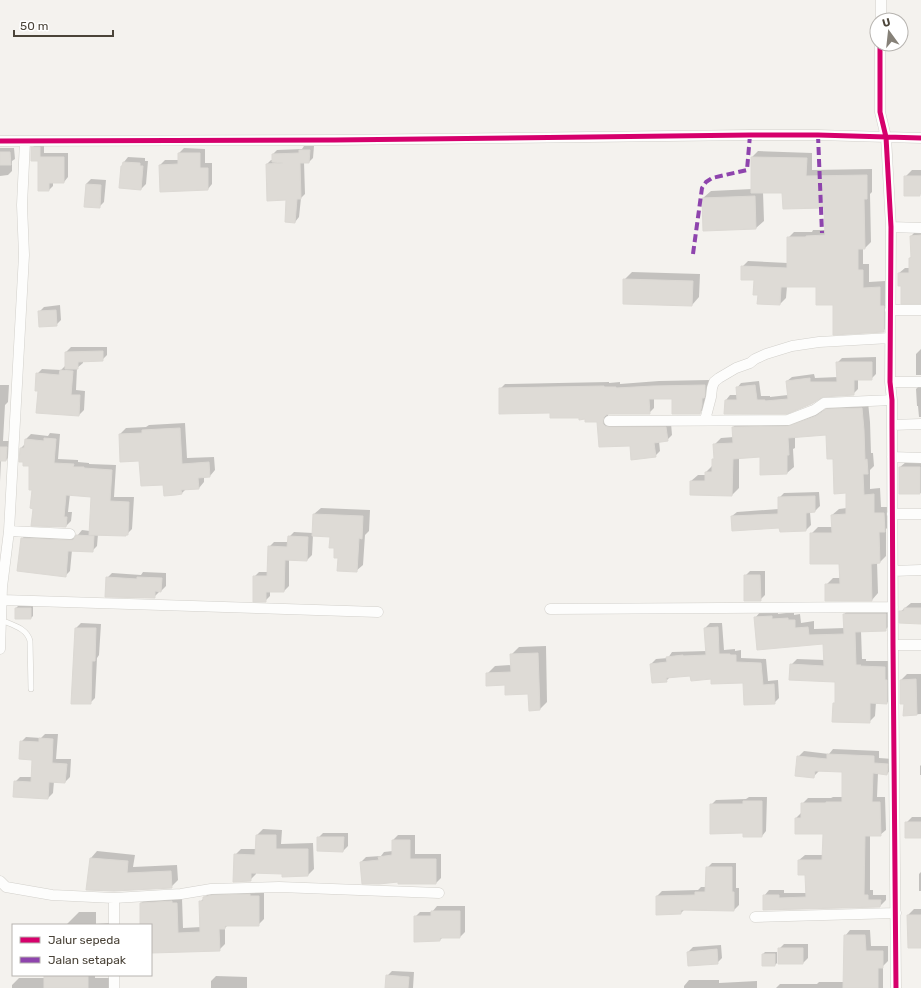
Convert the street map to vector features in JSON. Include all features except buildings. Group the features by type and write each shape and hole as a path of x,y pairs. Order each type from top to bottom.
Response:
{"street":[{"path":"881,0 881,12"},
{"path":"880,52 880,112 886,137 891,227 890,382 892,400 896,988"},
{"path":"0,141 335,140 750,135 921,138"},
{"path":"0,649 2,600 1,587 9,531 24,255 22,205 25,141"},
{"path":"891,227 921,228"},
{"path":"890,310 921,310"},
{"path":"705,420 714,382 736,368 750,363 766,354 792,346 819,342 890,338"},
{"path":"890,382 921,382"},
{"path":"609,422 788,420 814,410 824,403 892,400"},
{"path":"892,425 921,424"},
{"path":"892,458 921,458"},
{"path":"892,514 921,514"},
{"path":"9,531 70,534"},
{"path":"893,571 921,570"},
{"path":"2,600 378,612"},
{"path":"550,609 893,607"},
{"path":"893,645 921,645"},
{"path":"0,881 6,887 52,895 114,898 180,894 211,888 279,887 439,893"},
{"path":"114,898 114,924"},
{"path":"755,917 896,913"},
{"path":"114,976 114,988"}],"lane":[{"path":"1,620 24,630 29,636 31,689"}],"marked path":[{"path":"693,254 702,188 706,182 712,178 747,170 750,135"},
{"path":"818,135 822,233"}],"cycle path":[{"path":"880,52 880,112 886,137 891,227 890,382 892,400 896,988"},
{"path":"0,141 335,140 750,135 921,138"}]}
